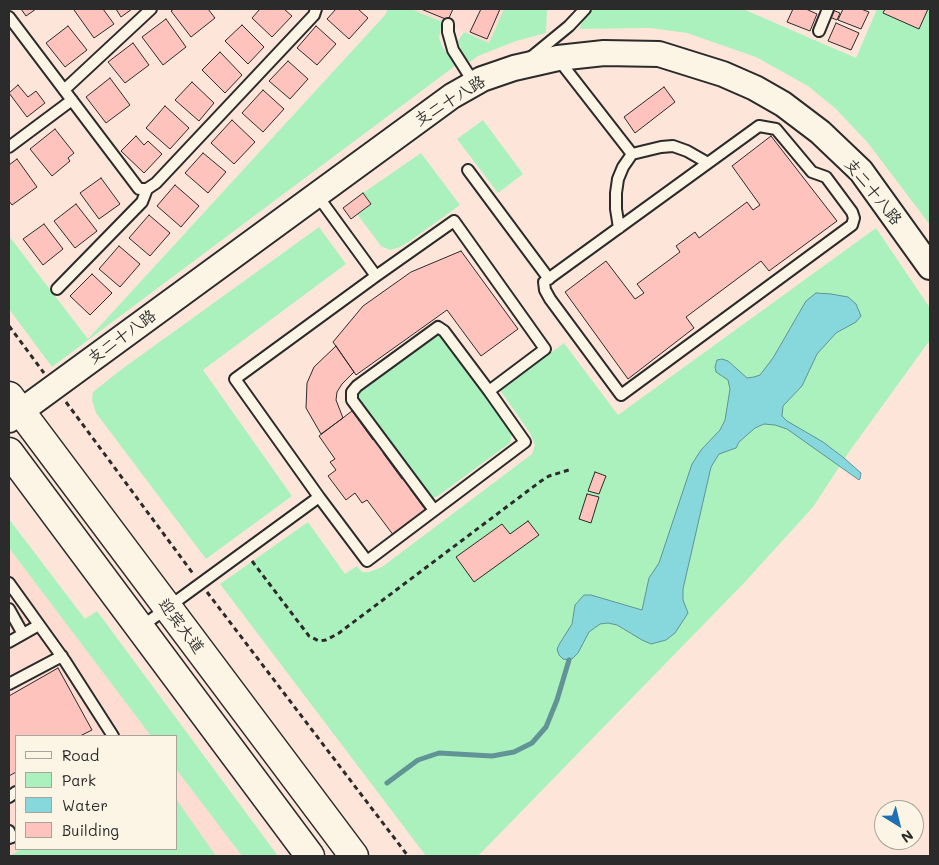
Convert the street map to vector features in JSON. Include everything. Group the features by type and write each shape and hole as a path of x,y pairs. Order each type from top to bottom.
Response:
{"highway":[{"name":"迎宾大道","path":"13,409 354,856"},
{"path":"9,452 138,629 310,856"}],"street":[{"name":"支二十八路","path":"13,409 316,195 452,96 482,79 519,67 558,58 604,53 659,54 723,74 755,88 783,104 820,132 861,170 930,267"}],"lane":[{"path":"64,90 151,9"},
{"path":"9,17 139,189 147,189 156,183 314,15 316,9"},
{"path":"519,67 569,26 585,9"},
{"path":"819,31 828,9"},
{"path":"448,24 449,40 453,50 474,83"},
{"path":"558,58 632,154"},
{"path":"9,146 72,100"},
{"path":"759,126 776,129 812,172 826,178 852,212 854,218 852,225 621,395 550,299 545,290 544,282 708,163 759,126"},
{"path":"619,228 616,209 617,186 623,167 632,154 673,146 687,151 708,163"},
{"path":"468,170 549,279"},
{"path":"57,289 142,202 147,189"},
{"path":"316,195 376,276"},
{"path":"434,510 352,400 352,392 357,386 438,327 444,331 525,442 366,561 235,379 376,276 454,222 545,348 489,391"},
{"path":"138,629 319,496"},
{"path":"9,583 62,656 112,735"},
{"path":"9,609 23,634"},
{"path":"9,642 39,625"},
{"path":"9,684 62,656"},
{"path":"9,831 12,836 9,838"}],"path":[{"path":"244,551 309,636 319,641 326,640 339,633 541,481 549,476 572,469"}],"shaded area":[{"path":"411,9 504,9 489,43"},
{"path":"9,548 150,735 15,735 15,850 178,850 178,772 242,856 9,856"}],"green space":[{"path":"388,9 411,9 442,22 439,38 455,66 52,367 9,309 9,236 88,339 385,15"},
{"path":"504,9 549,9 547,10 546,33 516,41 478,56 470,62 464,57 458,41 464,32 489,43"},
{"path":"589,9 743,9 856,58 877,9 930,9 930,225 868,143 836,109 808,86 756,57 687,33 650,28 579,29"},
{"path":"483,120 523,174 498,193 457,139"},
{"path":"421,153 460,205 410,241 390,250 381,246 357,214 371,204 363,193"},
{"path":"319,227 346,264 203,370 292,496 206,559 96,413 92,400 93,392"},
{"path":"876,228 930,308 930,340 849,452 813,507 744,583 478,856 426,856 220,584 308,522 345,574 357,566 362,572 369,572 382,567 532,454 535,445 530,433 500,390 564,343 618,415"},
{"path":"439,333 443,335 506,421 512,434 510,443 438,496 432,498 425,493 359,404 356,396 359,390 433,334"},
{"path":"9,519 85,619 97,611 278,856 242,856 178,772 178,735 150,735 9,548"},
{"path":"178,802 216,856 9,856 20,850 178,850"}],"water":[{"path":"816,293 848,297 856,304 861,316 856,322 836,333 817,354 802,386 783,406 782,416 844,458 861,473 860,479 787,429 764,424 755,428 739,442 736,448 719,454 711,467 683,589 683,600 688,613 675,633 666,640 651,644 617,625 600,624 589,632 578,653 573,658 569,660 563,659 557,649 572,624 575,605 584,595 591,595 642,610 649,578 659,563 692,464 701,450 720,430 725,420 730,389 728,380 716,372 717,360 728,361 747,378 760,375 773,358 806,301"}],"building":[{"path":"21,9 36,9 26,16"},
{"path":"75,9 103,9 114,24 94,38"},
{"path":"116,9 132,9 121,17"},
{"path":"174,9 208,9 215,18 191,37 171,11"},
{"path":"260,9 284,9 292,16 272,37 252,18"},
{"path":"336,9 358,9 368,18 349,39 327,19"},
{"path":"421,9 453,9 448,20"},
{"path":"481,9 500,9 487,39 470,32"},
{"path":"793,9 806,9 817,14 810,31 787,22"},
{"path":"830,9 840,13 837,20 827,16"},
{"path":"843,9 861,9 869,12 861,29 838,20"},
{"path":"885,9 928,9 919,29 883,13"},
{"path":"166,19 186,47 163,65 142,37"},
{"path":"836,23 859,33 851,50 828,41"},
{"path":"242,25 264,47 248,64 225,41"},
{"path":"68,26 87,50 65,67 46,43"},
{"path":"316,26 336,44 317,65 297,48"},
{"path":"133,43 149,65 125,83 108,62"},
{"path":"220,52 242,75 225,93 202,70"},
{"path":"288,61 308,79 290,99 269,81"},
{"path":"110,78 130,105 106,123 86,97"},
{"path":"192,82 214,103 199,121 175,100"},
{"path":"18,85 28,97 36,91 45,103 27,117 9,93"},
{"path":"664,87 675,102 635,133 624,117"},
{"path":"263,90 284,109 263,132 242,113"},
{"path":"165,106 189,128 170,149 146,128"},
{"path":"232,120 255,142 234,164 211,143"},
{"path":"55,129 74,153 68,158 70,161 52,176 30,149"},
{"path":"136,136 144,145 148,141 162,154 144,173 121,151"},
{"path":"771,136 837,221 769,271 761,261 686,317 694,328 628,379 565,292 606,261 635,299 644,293 637,284 680,252 676,246 695,232 699,238 747,202 753,210 760,205 732,166"},
{"path":"203,153 226,172 208,193 185,173"},
{"path":"17,159 37,187 12,205 9,201 9,165"},
{"path":"101,178 120,204 99,219 80,193"},
{"path":"175,185 199,206 181,227 157,206"},
{"path":"363,193 371,204 351,219 343,208"},
{"path":"76,204 97,231 75,248 54,221"},
{"path":"149,215 170,233 150,256 129,238"},
{"path":"44,224 63,249 43,265 23,239"},
{"path":"119,246 140,264 120,287 99,269"},
{"path":"461,251 518,329 481,356 447,310 356,375 333,342 363,306 411,272"},
{"path":"92,274 112,293 90,315 70,296"},
{"path":"336,346 354,372 337,392 336,400 343,418 321,434 306,408 307,383 314,367"},
{"path":"352,411 373,440 377,437 387,450 383,453 402,479 407,475 414,485 410,489 427,512 394,536 367,500 362,503 355,493 346,500 328,476 336,470 330,462 335,459 319,436"},
{"path":"595,472 606,476 599,494 588,491"},
{"path":"587,494 599,497 591,523 579,519"},
{"path":"528,521 539,535 474,582 456,557 502,524 510,534"},
{"path":"58,668 92,730 82,735 15,735 15,773 9,776 9,696"}],"waterway":[{"path":"387,783 418,760 439,753 492,756 514,752 532,743 546,727 557,700 569,660"}]}
